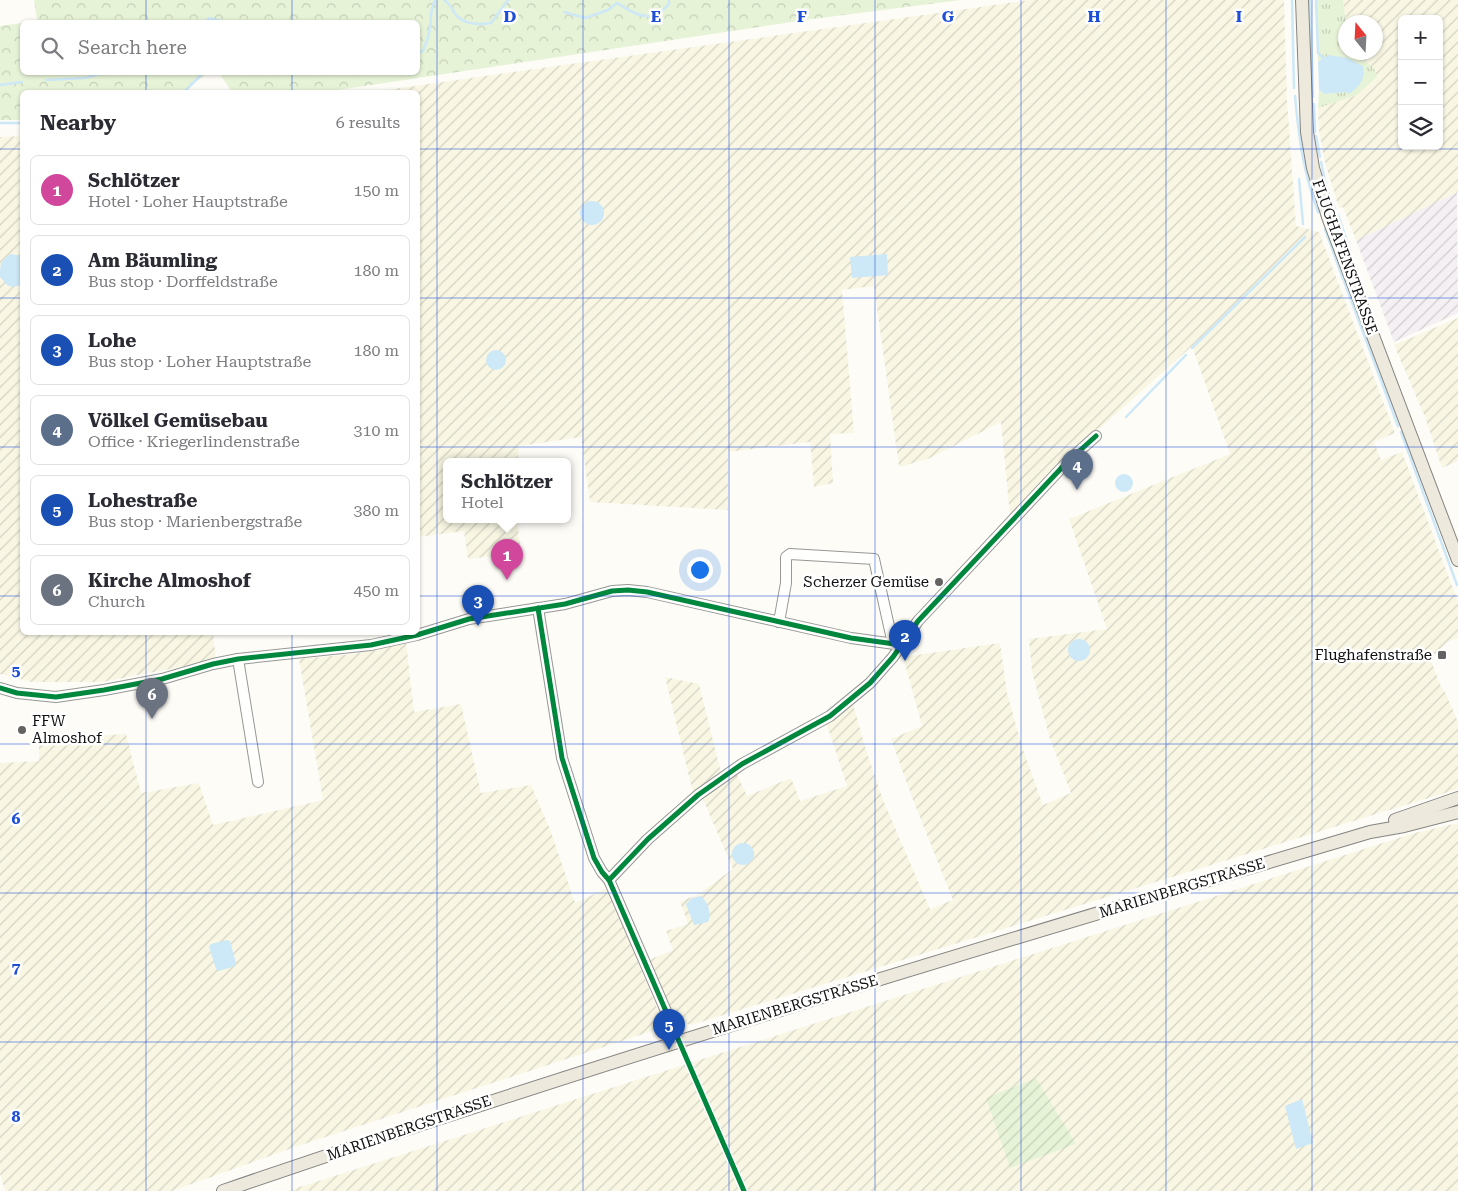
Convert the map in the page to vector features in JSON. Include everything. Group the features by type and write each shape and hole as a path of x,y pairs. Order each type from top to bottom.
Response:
{"main road":[{"name":"FLUGHAFENSTRASSE","path":"1302,0 1306,122 1313,168 1334,233 1458,560"},
{"name":"MARIENBERGSTRASSE","path":"1370,832 1401,818 1458,798"},
{"name":"MARIENBERGSTRASSE","path":"223,1191 493,1100 679,1041 1370,832 1404,826 1458,812"}],"street":[{"path":"609,880 648,839 705,790 742,764 814,725 844,706 874,679 893,658 897,644 1067,462 1096,436"},
{"path":"779,622 786,583 786,557 790,554 874,559 897,644"},
{"path":"420,634 468,619 565,604 612,591 628,590 647,592 850,638 897,644"},
{"path":"538,608 562,758 594,858 609,880 679,1041"},
{"path":"0,688 17,693 56,697 144,682 238,659 371,645 417,635"},
{"path":"238,659 258,782"}],"shaded area":[{"path":"1030,0 1284,0 1287,101 1296,226 1319,232 1395,433 1374,442 1381,460 1402,452 1458,602 1458,638 1449,641 1430,658 1441,687 1458,722 1458,789 691,1025 675,1020 649,960 673,950 666,931 688,924 680,902 700,893 733,869 702,797 693,793 665,677 699,684 723,781 736,772 747,796 791,778 800,801 847,786 826,722 853,704 883,800 930,909 953,900 891,739 922,726 903,657 1000,643 1007,693 1023,750 1043,805 1071,793 1050,739 1032,672 1029,639 1107,629 1069,519 1230,454 1192,346 1068,457 1010,516 1001,422 928,459 899,467 874,286 842,290 854,433 830,434 833,483 814,487 810,442 728,452 728,510 590,502 581,437 519,446 518,458 443,458 443,523 517,523 520,546 501,548 502,555 468,559 464,531 420,537 420,90 385,90"},
{"path":"1343,0 1458,0 1458,192 1356,240 1343,207 1339,208 1324,159 1319,130 1318,108 1357,95 1374,68 1363,60 1383,60 1383,15 1345,15"},
{"path":"20,136 20,635 213,635 216,660 102,682 32,682 0,674 0,137"},
{"path":"1457,192 1458,313 1394,342 1356,240"},
{"path":"1458,318 1458,461 1442,468 1425,417 1394,345"},
{"path":"406,643 414,712 461,704 481,793 531,785 551,832 575,903 607,888 665,1027 301,1145 172,1191 5,1191 0,1173 0,763 39,761 39,739 126,734 141,793 199,783 213,825 323,800 299,659 354,654"},
{"path":"1458,823 1458,1191 287,1191 1411,834"}],"green space":[{"path":"34,0 961,0 805,20 337,90 231,90 220,75 420,75 420,20 37,20"},
{"path":"1316,0 1343,0 1345,15 1338,15 1338,60 1363,60 1374,68 1377,77 1357,95 1318,108 1319,90 1325,94 1346,92 1323,58 1318,62"},
{"path":"20,23 20,75 205,75 185,90 20,90 20,120 0,120 0,26"},
{"path":"1036,1078 1076,1144 1010,1168 986,1098"}],"water":[{"path":"1329,55 1338,56 1338,60 1351,60 1363,66 1361,82 1349,94 1346,92 1325,94 1319,90 1318,62"},
{"path":"592,201 601,204 604,213 601,222 592,225 583,222 580,213 583,204"},
{"path":"11,254 20,256 20,285 13,287 7,285 0,277 1,263"},
{"path":"887,254 888,275 852,278 850,257"},
{"path":"496,350 503,353 506,360 503,367 496,370 489,367 486,360 489,353"},
{"path":"1124,474 1131,476 1133,483 1131,490 1124,492 1117,490 1115,483 1117,476"},
{"path":"1075,639 1083,639 1090,646 1090,654 1083,661 1075,661 1068,654 1068,646"},
{"path":"743,843 753,850 754,854 747,864 743,865 733,858 732,854 739,844"},
{"path":"701,896 709,908 710,915 708,922 694,925 686,904 692,898"},
{"path":"230,941 236,963 235,966 219,971 216,969 209,947 211,944"},
{"path":"1302,1099 1313,1143 1296,1149 1285,1106"}],"waterway":[{"path":"420,52 423,51 430,30 431,11 435,0"},
{"path":"444,0 461,19 477,24 491,23 508,0"},
{"path":"564,12 585,18 608,10 617,3 636,14 651,16 663,10 669,4 669,0"},
{"path":"1292,0 1294,88"},
{"path":"1310,0 1313,97"},
{"path":"1316,0 1318,53 1323,58"},
{"path":"208,20 209,18 216,20"},
{"path":"46,80 85,78 96,75"},
{"path":"186,90 201,75"},
{"path":"0,85 22,82"},
{"path":"1295,96 1302,155 1318,212"},
{"path":"1314,104 1315,132"},
{"path":"0,123 20,123"},
{"path":"1316,136 1320,157"},
{"path":"1321,162 1326,186 1335,209"},
{"path":"1299,179 1303,224"},
{"path":"1338,215 1350,250"},
{"path":"1325,229 1343,279"},
{"path":"1192,348 1305,237"},
{"path":"1344,281 1398,426"},
{"path":"1126,417 1186,355"},
{"path":"1401,432 1457,585"}],"cycle path":[{"path":"609,880 648,839 698,795 742,764 830,716 870,683 893,657 918,621 1067,462 1096,436"},
{"path":"420,634 469,619 565,604 612,591 628,590 647,592 851,638 902,645"},
{"path":"538,608 562,758 594,858 609,880 744,1191"},
{"path":"0,688 17,693 56,697 162,679 213,664 238,659 371,645 417,635"}],"place":[{"name":"Völkel Gemüsebau","path":"1077,490"},
{"name":"Schlötzer","path":"507,580"},
{"name":"Scherzer Gemüse","path":"939,582"},
{"name":"Lohe","path":"478,626"},
{"name":"Flughafenstraße","path":"1442,655"},
{"name":"Am Bäumling","path":"905,661"},
{"name":"Kirche Almoshof","path":"152,719"},
{"name":"FFW Almoshof","path":"22,730"},
{"name":"Lohestraße","path":"669,1050"}]}
